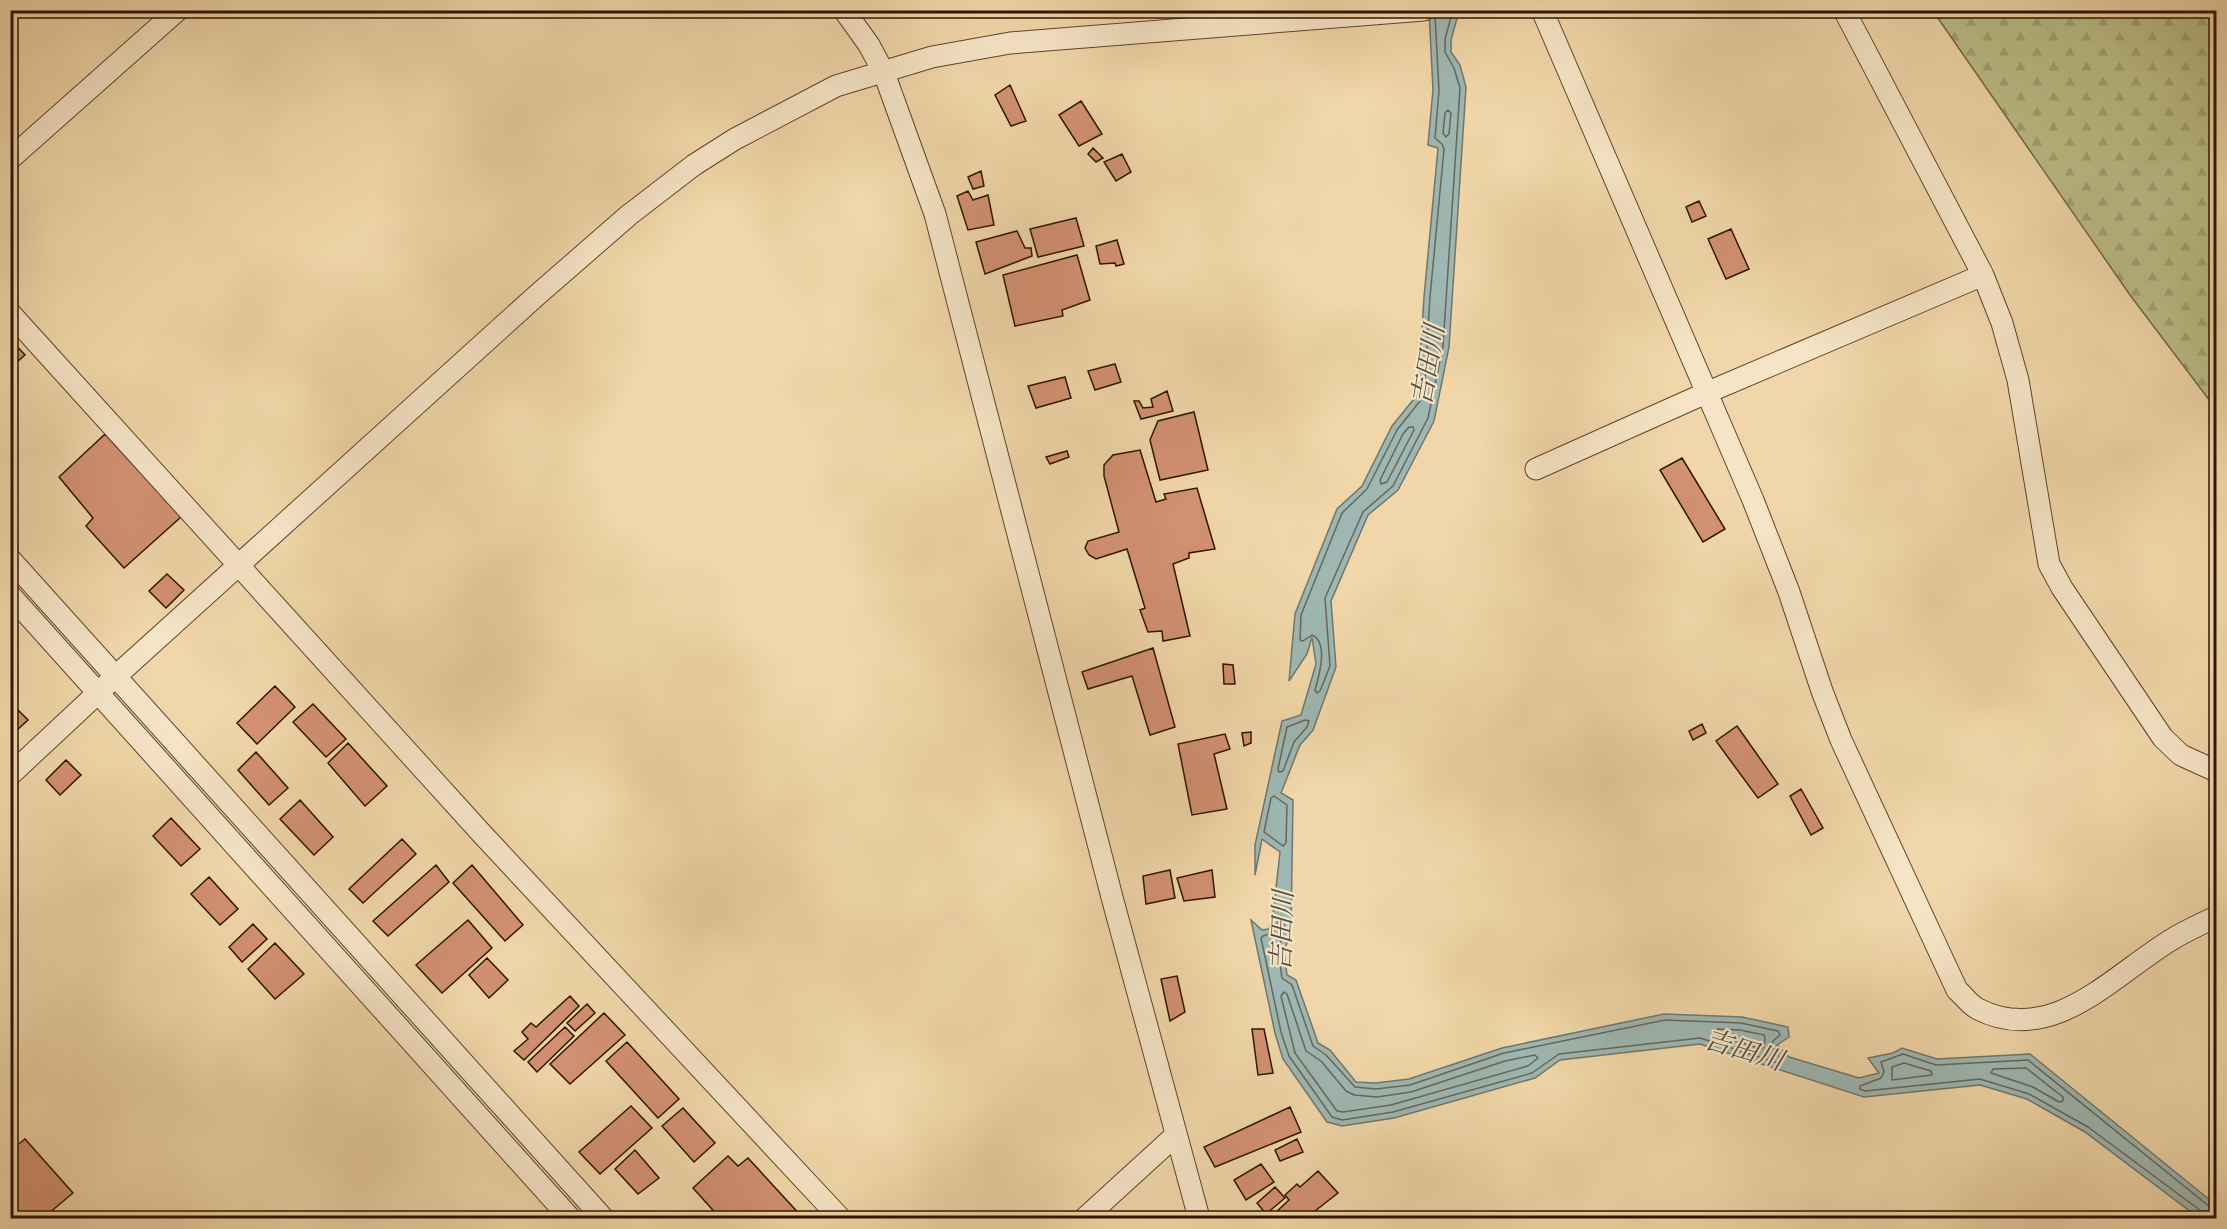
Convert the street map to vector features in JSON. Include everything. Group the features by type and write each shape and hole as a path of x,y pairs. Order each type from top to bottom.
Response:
{"street":[{"path":"10,159 178,10"},
{"path":"844,10 870,45 884,73 938,225 1110,889 1199,1218"},
{"path":"10,775 116,676 536,296 629,215 694,165 735,139 836,86 932,57 1011,43 1424,10"},
{"path":"1542,10 1753,500 1789,592 1841,740 1958,990 1976,1008 2002,1018 2030,1020 2049,1015 2076,1005 2171,939 2217,917"},
{"path":"1844,10 1983,275 2002,323 2019,380 2049,564 2062,588 2163,738 2181,755 2217,771"},
{"path":"1536,469 1706,393 1983,275"},
{"path":"10,313 483,835 835,1217"},
{"path":"10,559 603,1218"},
{"path":"10,594 570,1218"},
{"path":"1085,1218 1176,1135"}],"green space":[{"path":"1933,11 2216,11 2216,409 2130,295"}],"water":[{"name":"吉田川","path":"1429,11 1459,11 1451,40 1451,52 1460,65 1466,87 1449,347 1434,421 1398,490 1368,515 1331,601 1336,667 1313,730 1300,745 1281,793 1293,800 1291,930 1284,952 1287,975 1296,980 1318,1043 1330,1050 1356,1082 1376,1083 1409,1079 1502,1048 1664,1014 1742,1017 1788,1027 1789,1037 1777,1045 1789,1057 1859,1078 1879,1073 1868,1058 1893,1053 1902,1048 1937,1059 2030,1054 2216,1205 2216,1218 2199,1218 2085,1132 2027,1099 1980,1085 1864,1097 1700,1044 1560,1060 1535,1078 1394,1118 1342,1126 1327,1122 1283,1059 1275,1033 1251,920 1262,930 1269,929 1273,915 1280,852 1262,839 1255,875 1255,845 1282,721 1301,715 1316,664 1312,637 1307,654 1289,681 1295,614 1337,509 1362,486 1392,426 1418,394 1424,297 1438,148 1428,145 1433,90"}],"building":[{"path":"1010,85 1026,121 1011,126 995,95"},
{"path":"1081,101 1102,134 1079,146 1059,115"},
{"path":"1093,148 1103,158 1096,162 1088,154"},
{"path":"1122,154 1131,172 1116,181 1104,162"},
{"path":"981,171 984,186 973,189 968,177"},
{"path":"968,191 973,200 988,195 994,225 968,230 957,196"},
{"path":"1699,201 1706,216 1692,222 1686,207"},
{"path":"1076,218 1084,246 1038,257 1030,229"},
{"path":"1731,229 1749,269 1726,279 1708,239"},
{"path":"1017,231 1025,248 1031,248 1032,256 985,274 976,242"},
{"path":"1117,240 1124,264 1116,266 1115,263 1100,264 1096,246"},
{"path":"1077,255 1090,300 1062,310 1063,316 1015,326 1003,275"},
{"path":"10,339 25,355 10,368"},
{"path":"1115,364 1121,382 1095,390 1088,371"},
{"path":"1065,377 1071,398 1036,408 1028,386"},
{"path":"1167,391 1173,411 1141,419 1134,401 1139,401 1143,408 1153,407 1151,399"},
{"path":"1194,412 1208,470 1160,480 1150,440 1158,421"},
{"path":"105,434 181,517 124,568 86,526 93,518 59,477"},
{"path":"1140,450 1156,502 1166,499 1164,494 1197,488 1215,549 1189,553 1189,558 1173,564 1190,636 1163,641 1162,631 1148,632 1140,610 1145,608 1127,549 1096,559 1089,555 1085,548 1088,541 1119,532 1104,476 1104,465 1113,455"},
{"path":"1067,451 1069,457 1050,464 1046,457"},
{"path":"1682,458 1725,529 1703,542 1660,470"},
{"path":"167,574 184,590 166,608 149,591"},
{"path":"1153,648 1175,727 1150,735 1132,676 1088,689 1082,672"},
{"path":"1223,664 1233,665 1235,684 1224,684"},
{"path":"275,686 295,707 257,744 237,723"},
{"path":"10,702 28,720 15,732 10,727"},
{"path":"313,704 346,739 326,757 293,722"},
{"path":"1702,724 1706,733 1693,740 1689,731"},
{"path":"1737,726 1778,784 1758,798 1716,741"},
{"path":"1251,732 1251,743 1244,746 1242,733"},
{"path":"1225,734 1230,749 1214,754 1227,809 1192,815 1178,744"},
{"path":"348,743 387,786 365,806 328,763"},
{"path":"256,752 288,788 269,805 238,770"},
{"path":"66,760 81,775 60,795 46,780"},
{"path":"1801,789 1823,828 1811,835 1790,796"},
{"path":"300,800 333,837 314,855 280,819"},
{"path":"171,818 200,849 181,866 153,836"},
{"path":"402,839 416,854 363,903 349,889"},
{"path":"436,865 449,882 388,936 373,921"},
{"path":"472,865 523,925 505,941 453,883"},
{"path":"1170,870 1175,898 1146,904 1143,876"},
{"path":"1212,870 1215,897 1184,901 1177,878"},
{"path":"209,877 238,909 220,925 191,894"},
{"path":"468,920 492,948 442,993 416,965"},
{"path":"253,924 267,939 242,962 229,947"},
{"path":"275,943 304,974 275,999 248,969"},
{"path":"487,958 508,980 489,998 469,975"},
{"path":"1177,976 1185,1012 1170,1021 1161,979"},
{"path":"570,996 579,1006 524,1060 514,1051 528,1039 522,1032 531,1023 536,1027"},
{"path":"587,1004 595,1013 575,1031 567,1023"},
{"path":"604,1013 625,1035 570,1084 550,1064"},
{"path":"565,1027 574,1036 537,1072 528,1062"},
{"path":"1252,1029 1264,1029 1273,1073 1258,1075"},
{"path":"627,1042 679,1099 658,1118 606,1061"},
{"path":"631,1106 652,1128 600,1174 579,1152"},
{"path":"1290,1107 1301,1132 1215,1167 1204,1147"},
{"path":"683,1108 715,1143 694,1162 662,1126"},
{"path":"25,1139 73,1193 43,1218 10,1218 10,1151"},
{"path":"1297,1139 1303,1152 1280,1161 1275,1150"},
{"path":"635,1150 659,1178 638,1194 615,1169"},
{"path":"728,1156 738,1166 748,1158 803,1218 720,1218 693,1188"},
{"path":"1261,1164 1274,1182 1246,1200 1234,1180"},
{"path":"1318,1171 1338,1193 1306,1218 1279,1218 1274,1214 1289,1200 1285,1195 1297,1184 1300,1187"},
{"path":"1275,1187 1285,1198 1266,1214 1257,1203"}]}
